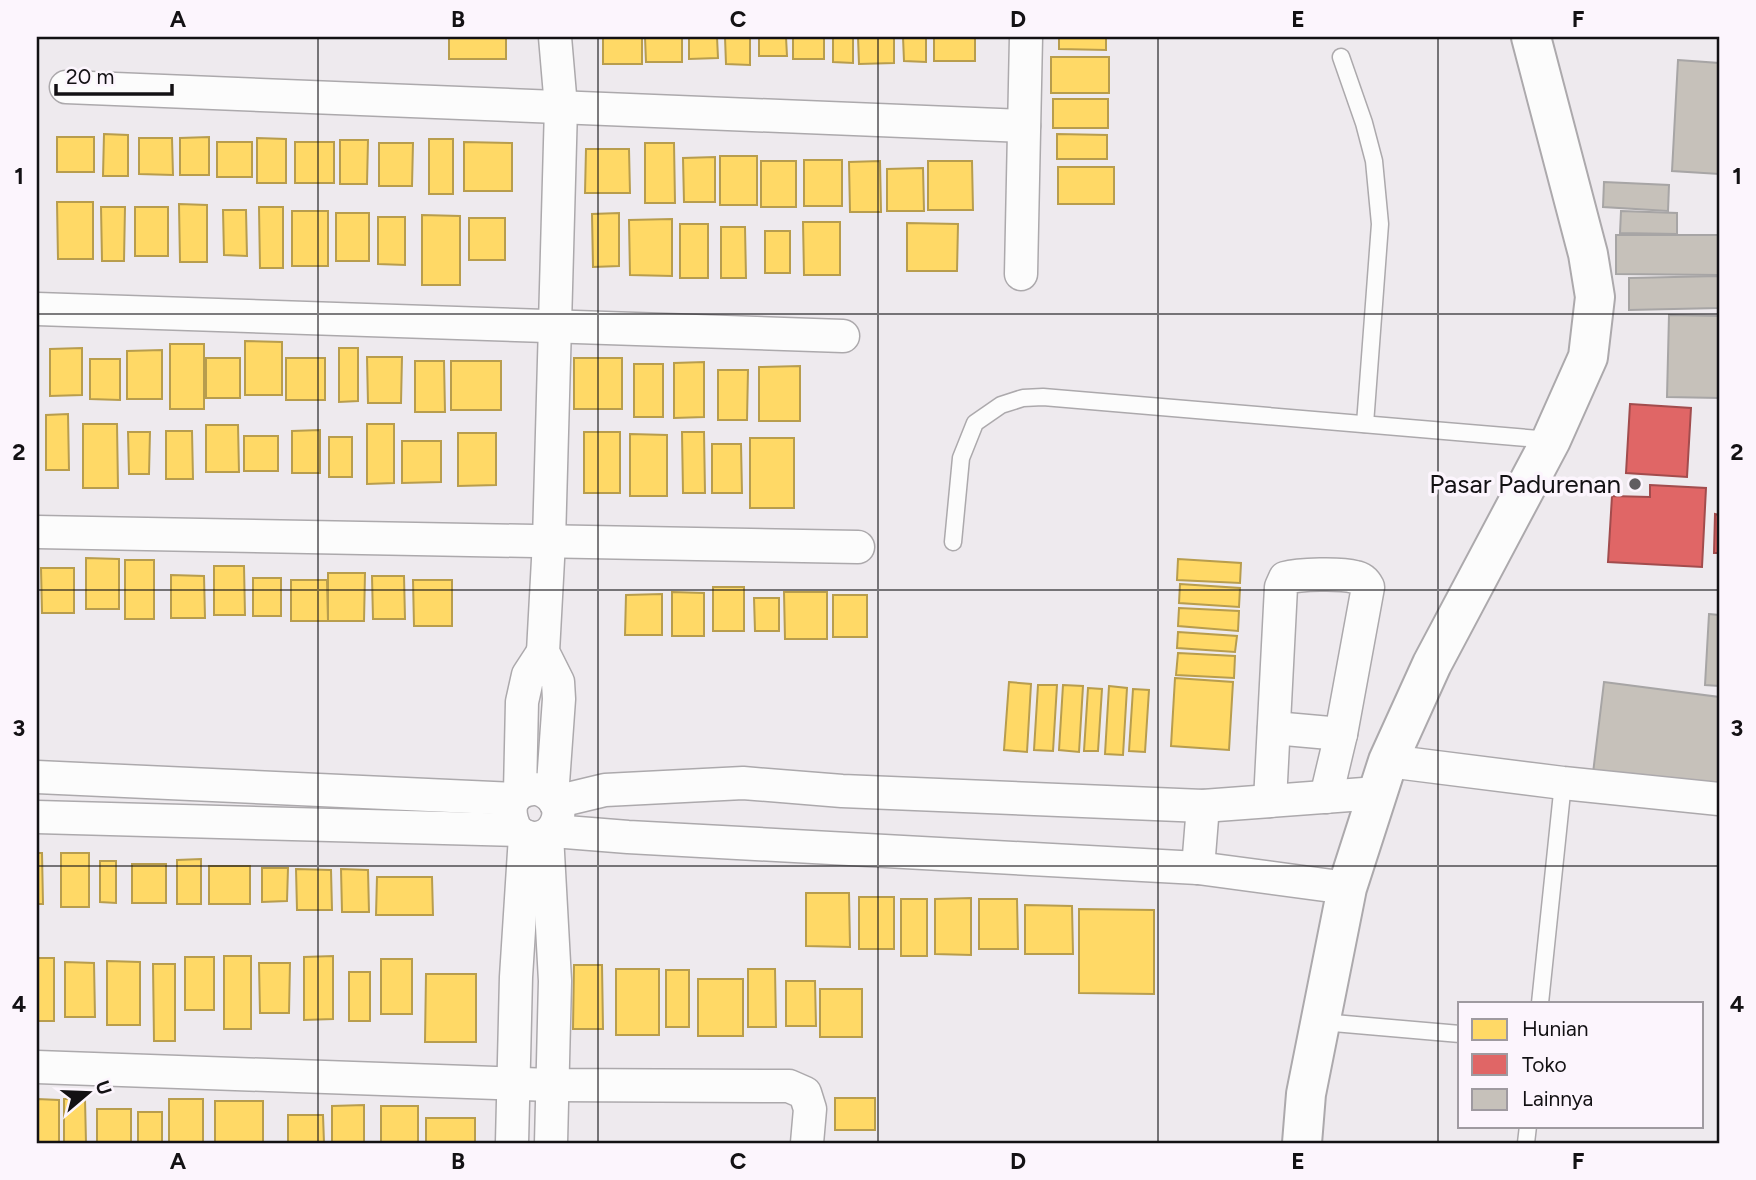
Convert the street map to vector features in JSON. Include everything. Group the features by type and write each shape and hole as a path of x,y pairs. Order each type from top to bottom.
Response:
{"main road":[{"path":"1302,1143 1306,1094 1347,888 1383,777 1432,664 1551,440 1588,357 1595,298 1588,254 1531,37"}],"street":[{"path":"512,1143 516,964 542,822 559,699 558,682 543,652 549,541 561,107 555,37"},
{"path":"1021,274 1026,37"},
{"path":"66,87 1024,126"},
{"path":"37,309 843,336"},
{"path":"37,532 858,547"},
{"path":"1270,802 1281,587 1285,578 1297,575 1353,576 1363,580 1368,587 1341,734 1326,797"},
{"path":"543,652 528,675 522,702 517,796 510,809 511,820 642,837 1198,868 1347,888"},
{"path":"1274,727 1341,734"},
{"path":"37,777 517,796"},
{"path":"37,817 542,822 605,790 743,783 842,791 1203,806 1326,797 1383,777 1563,783 1719,799"},
{"path":"1198,868 1203,806"},
{"path":"542,822 555,981 551,1143"},
{"path":"37,1067 552,1085 789,1086 805,1093 810,1109 807,1143"}],"lane":[{"path":"1340,57 1364,123 1374,161 1381,224 1366,424"},
{"path":"953,542 961,458 975,423 1001,405 1023,398 1043,397 1551,440"},
{"path":"1540,1002 1563,783"},
{"path":"1322,1022 1458,1034"}],"building: Hunian":[{"path":"449,37 506,37 506,59 449,59"},
{"path":"603,37 642,37 642,64 603,64"},
{"path":"645,37 682,37 682,62 646,62"},
{"path":"689,37 717,37 718,58 689,59"},
{"path":"725,37 750,37 750,65 726,64"},
{"path":"759,37 786,37 787,56 759,56"},
{"path":"793,37 824,37 824,59 793,59"},
{"path":"833,37 853,37 853,63 833,62"},
{"path":"858,37 894,37 894,63 859,64"},
{"path":"903,37 926,37 926,62 904,61"},
{"path":"934,37 975,37 975,61 934,61"},
{"path":"1059,37 1106,37 1106,50 1059,49"},
{"path":"1051,57 1109,57 1109,93 1051,93"},
{"path":"1053,99 1108,99 1108,128 1053,128"},
{"path":"104,134 128,135 128,176 103,176"},
{"path":"1057,134 1107,135 1107,159 1057,159"},
{"path":"57,137 94,137 94,172 57,172"},
{"path":"209,137 209,175 180,175 180,138"},
{"path":"139,138 172,138 173,175 139,174"},
{"path":"257,138 286,139 286,183 257,183"},
{"path":"429,139 453,139 453,194 429,194"},
{"path":"340,140 368,140 367,184 340,184"},
{"path":"217,142 252,142 252,177 217,177"},
{"path":"295,142 334,142 334,183 295,183"},
{"path":"464,142 512,143 512,191 464,191"},
{"path":"379,143 413,143 412,186 379,186"},
{"path":"645,143 674,143 675,203 645,203"},
{"path":"586,149 629,149 630,193 585,193"},
{"path":"720,156 757,156 757,205 720,205"},
{"path":"715,157 715,202 684,202 683,158"},
{"path":"804,160 842,160 842,206 804,206"},
{"path":"761,161 796,161 796,207 761,207"},
{"path":"880,161 881,212 850,212 849,162"},
{"path":"928,161 972,161 973,210 928,210"},
{"path":"1058,167 1114,167 1114,204 1058,204"},
{"path":"923,168 924,211 887,211 887,169"},
{"path":"57,202 93,202 93,259 58,259"},
{"path":"179,204 207,205 207,262 180,262"},
{"path":"101,207 125,207 124,261 102,261"},
{"path":"135,207 168,207 168,256 135,256"},
{"path":"259,207 283,207 283,268 260,268"},
{"path":"223,210 246,210 247,256 224,255"},
{"path":"292,211 328,211 328,266 292,266"},
{"path":"336,213 369,213 369,261 336,261"},
{"path":"619,213 619,266 593,267 592,214"},
{"path":"422,215 460,216 460,285 422,285"},
{"path":"378,217 405,217 405,265 378,264"},
{"path":"469,218 505,218 505,260 469,260"},
{"path":"672,219 672,276 630,275 629,220"},
{"path":"803,222 840,222 840,275 804,275"},
{"path":"907,223 958,224 957,271 907,271"},
{"path":"680,224 708,224 708,278 680,278"},
{"path":"721,227 745,227 746,278 721,278"},
{"path":"765,231 790,231 790,273 765,273"},
{"path":"245,341 282,342 282,395 245,395"},
{"path":"170,344 204,344 204,409 170,409"},
{"path":"82,348 82,395 50,396 50,349"},
{"path":"339,348 358,348 358,401 339,402"},
{"path":"162,350 162,399 127,399 127,351"},
{"path":"367,357 402,357 401,403 368,403"},
{"path":"206,358 240,358 240,398 206,398"},
{"path":"286,358 325,358 325,400 286,400"},
{"path":"574,358 622,358 622,409 574,409"},
{"path":"90,359 120,359 120,400 90,399"},
{"path":"415,361 444,361 445,412 415,412"},
{"path":"451,361 501,361 501,410 451,410"},
{"path":"704,362 704,417 674,418 674,363"},
{"path":"634,364 663,364 663,417 634,417"},
{"path":"800,366 800,421 759,421 759,367"},
{"path":"718,370 748,370 747,420 718,420"},
{"path":"68,414 69,470 46,470 46,415"},
{"path":"83,424 117,424 118,488 83,488"},
{"path":"367,424 394,424 394,483 367,484"},
{"path":"206,425 238,425 239,472 206,472"},
{"path":"320,430 320,473 292,473 292,431"},
{"path":"166,431 192,431 193,479 166,479"},
{"path":"128,432 150,432 149,474 129,474"},
{"path":"584,432 620,432 620,493 584,493"},
{"path":"682,432 704,432 705,493 683,493"},
{"path":"458,433 496,433 496,485 458,486"},
{"path":"630,434 667,435 667,496 630,496"},
{"path":"244,436 278,436 278,471 244,471"},
{"path":"329,437 352,437 352,477 329,477"},
{"path":"750,438 794,438 794,508 750,508"},
{"path":"402,441 441,441 441,482 402,483"},
{"path":"712,444 741,444 742,493 712,493"},
{"path":"86,558 119,559 119,609 86,609"},
{"path":"1178,559 1241,563 1240,583 1177,580"},
{"path":"125,560 154,560 154,619 125,619"},
{"path":"214,566 244,566 245,615 214,615"},
{"path":"41,568 74,568 74,613 42,613"},
{"path":"328,573 365,573 364,621 328,621"},
{"path":"171,575 204,576 205,618 171,618"},
{"path":"372,576 404,576 405,619 373,619"},
{"path":"253,578 281,578 281,616 253,616"},
{"path":"291,580 327,580 328,621 291,621"},
{"path":"413,580 452,580 452,626 414,626"},
{"path":"1180,584 1240,588 1239,607 1179,603"},
{"path":"713,587 744,587 744,631 713,631"},
{"path":"672,592 704,593 704,636 672,636"},
{"path":"784,592 827,592 827,639 785,639"},
{"path":"662,594 662,635 625,635 626,595"},
{"path":"833,595 867,595 867,637 833,637"},
{"path":"754,598 779,598 779,631 755,631"},
{"path":"1179,608 1239,611 1238,631 1178,626"},
{"path":"1178,632 1237,636 1235,652 1177,648"},
{"path":"1178,653 1235,656 1234,678 1176,675"},
{"path":"1175,678 1233,682 1229,750 1171,746"},
{"path":"1009,682 1031,684 1027,752 1004,750"},
{"path":"1038,685 1057,685 1053,751 1034,750"},
{"path":"1063,685 1083,686 1079,752 1059,750"},
{"path":"1109,686 1127,688 1123,755 1105,754"},
{"path":"1088,688 1102,689 1098,751 1084,751"},
{"path":"1133,689 1149,690 1145,752 1129,751"},
{"path":"37,853 42,853 43,904 37,904"},
{"path":"61,853 89,853 89,907 61,907"},
{"path":"201,859 201,904 177,904 177,860"},
{"path":"100,861 116,861 116,903 100,902"},
{"path":"132,864 166,864 166,903 132,903"},
{"path":"209,866 250,866 250,904 209,904"},
{"path":"262,868 288,868 287,901 262,902"},
{"path":"296,869 331,870 332,910 297,910"},
{"path":"341,869 368,870 369,912 342,912"},
{"path":"377,877 432,877 433,915 376,915"},
{"path":"806,893 849,893 850,947 806,946"},
{"path":"859,897 894,897 894,949 859,949"},
{"path":"971,898 971,955 935,954 935,899"},
{"path":"901,899 927,899 927,956 901,956"},
{"path":"979,899 1017,899 1018,949 979,949"},
{"path":"1025,905 1072,906 1073,954 1025,954"},
{"path":"1079,909 1154,910 1154,994 1079,993"},
{"path":"224,956 251,956 251,1029 224,1029"},
{"path":"333,956 333,1019 304,1020 304,957"},
{"path":"185,957 214,957 214,1010 185,1010"},
{"path":"37,958 54,958 54,1021 37,1021"},
{"path":"381,959 412,959 412,1014 381,1014"},
{"path":"107,961 140,962 140,1025 107,1025"},
{"path":"65,962 94,963 95,1017 65,1017"},
{"path":"259,963 290,963 289,1013 260,1013"},
{"path":"153,964 175,964 175,1041 154,1041"},
{"path":"574,965 602,965 603,1029 573,1029"},
{"path":"616,969 659,969 659,1035 616,1035"},
{"path":"748,969 775,969 776,1027 748,1027"},
{"path":"666,970 689,970 689,1027 666,1027"},
{"path":"349,972 370,972 370,1021 349,1021"},
{"path":"426,974 476,974 476,1042 425,1042"},
{"path":"698,979 743,979 743,1036 698,1036"},
{"path":"786,981 815,981 816,1026 786,1026"},
{"path":"820,989 862,989 862,1037 820,1037"},
{"path":"835,1098 875,1098 875,1130 835,1130"},
{"path":"37,1099 59,1100 59,1143 37,1143"},
{"path":"64,1099 85,1099 86,1143 64,1143"},
{"path":"169,1099 203,1099 203,1143 169,1143"},
{"path":"215,1101 263,1101 263,1143 215,1143"},
{"path":"364,1105 364,1143 332,1143 332,1106"},
{"path":"381,1106 418,1106 418,1143 381,1143"},
{"path":"97,1109 131,1109 131,1143 97,1143"},
{"path":"138,1112 162,1112 162,1143 138,1143"},
{"path":"288,1115 323,1115 324,1143 288,1143"},
{"path":"426,1118 475,1118 475,1143 426,1143"}],"building: Toko":[{"path":"1630,404 1691,408 1687,477 1626,473"},
{"path":"1650,485 1706,488 1702,567 1608,562 1612,496 1650,497"},
{"path":"1715,514 1719,515 1719,553 1714,553"}],"building: Lainnya":[{"path":"1678,60 1719,63 1719,174 1672,171"},
{"path":"1604,182 1669,185 1668,211 1603,207"},
{"path":"1621,211 1677,213 1677,234 1620,233"},
{"path":"1616,235 1719,235 1719,275 1616,274"},
{"path":"1719,276 1719,308 1629,310 1629,278"},
{"path":"1669,315 1719,316 1719,398 1667,397"},
{"path":"1709,614 1719,615 1719,686 1705,685"},
{"path":"1604,682 1719,697 1719,789 1593,773"}],"place":[{"name":"Pasar Padurenan","path":"1635,484"}]}
